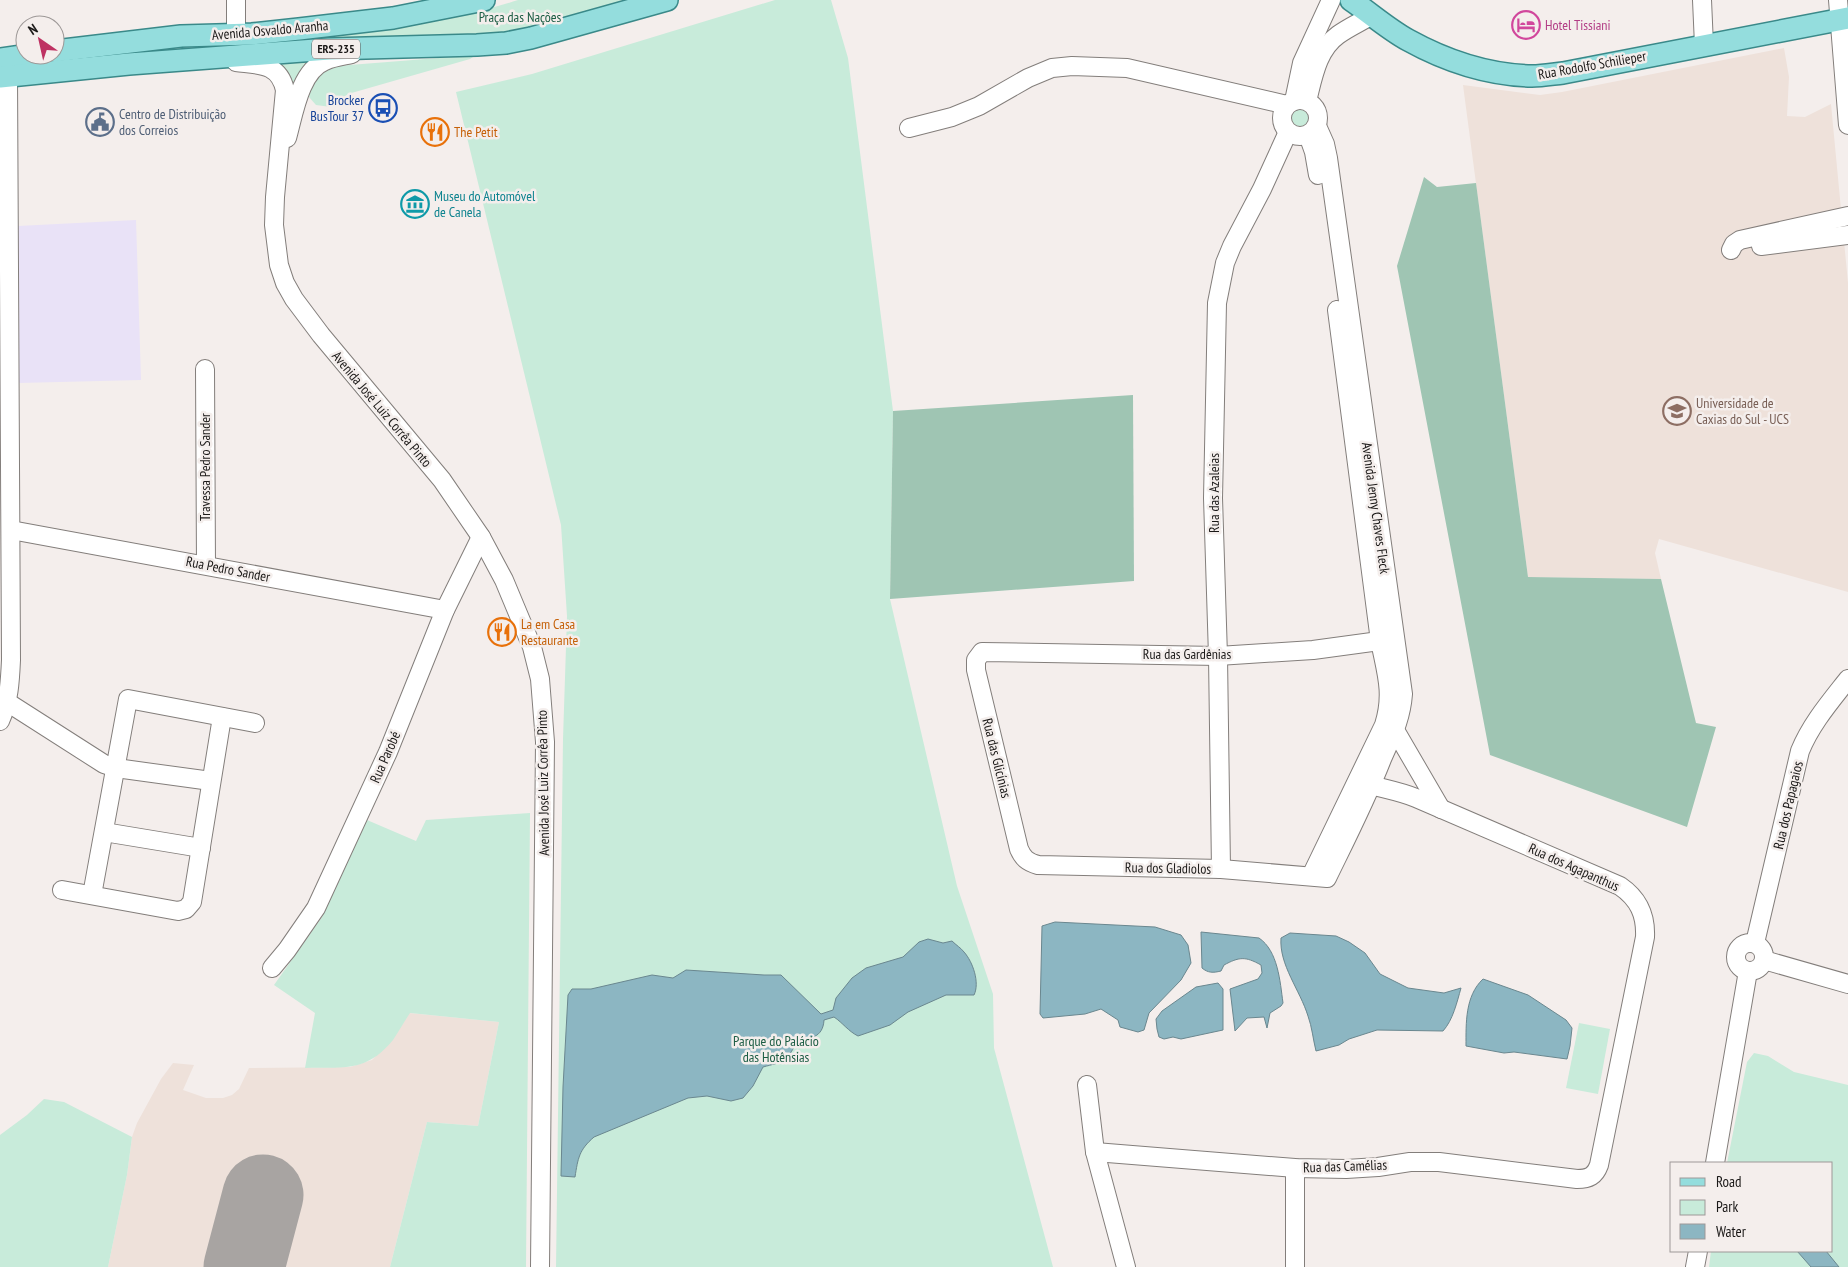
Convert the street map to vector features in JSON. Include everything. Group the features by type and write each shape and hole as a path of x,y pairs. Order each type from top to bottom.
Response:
{"main road":[{"name":"ERS-235","path":"2,68 129,64 329,49 506,43 531,38 667,0"},
{"name":"Rua Rodolfo Schilieper","path":"1352,0 1407,39 1435,54 1467,65 1508,74 1533,76 1563,73 1704,45 1842,13"},
{"name":"Avenida Osvaldo Aranha","path":"65,50 181,36 236,35 299,30 393,18 477,1"},
{"path":"129,64 171,53 220,47 235,41 236,35"},
{"path":"2,68 15,62"}],"street":[{"path":"236,0 236,35"},
{"path":"1296,102 1302,63 1332,0"},
{"path":"1702,0 1704,45"},
{"path":"1842,13 1848,125"},
{"path":"909,128 952,117 979,106 1028,78 1052,68 1072,66 1127,68 1296,102 1316,108 1318,114 1312,130 1301,137 1288,132 1283,126 1283,111 1296,102 1327,45 1337,35 1372,15"},
{"path":"0,49 2,68 11,530 11,660 7,702 0,721"},
{"name":"Avenida José Luiz Corrêa Pinto","path":"278,169 304,82 309,73 325,61 371,49"},
{"name":"Avenida José Luiz Corrêa Pinto","path":"210,59 266,66 273,69 282,79 285,90 274,197 274,225 279,265 285,283 321,335 442,480 481,537 508,587 532,647 540,679 545,742 540,1267"},
{"name":"Avenida Jenny Chaves Fleck","path":"1312,130 1325,144 1328,158 1387,640 1390,694 1389,727 1365,783 1319,877"},
{"name":"Rua das Azaleias","path":"1221,869 1218,656 1213,498 1217,303 1225,263 1232,246 1262,189 1288,132"},
{"path":"1848,216 1740,240 1734,244 1731,250 1848,235"},
{"name":"Travessa Pedro Sander","path":"205,369 206,565"},
{"name":"Rua Pedro Sander","path":"11,530 445,610"},
{"name":"Rua Parobé","path":"272,968 316,908 388,752 445,610 481,537"},
{"name":"Rua das Gardênias","path":"979,654 985,651 1218,656 1312,650 1387,640"},
{"name":"Rua das Glicínias","path":"979,654 976,660 976,670 1019,849 1026,860"},
{"name":"Rua dos Papagaios","path":"1755,943 1800,751 1807,734 1816,720 1848,679"},
{"path":"92,895 128,699 255,723"},
{"path":"7,702 104,764 116,768 212,780"},
{"path":"62,890 178,910 186,909 192,902 222,717"},
{"path":"1389,727 1441,809"},
{"name":"Rua dos Agapanthus","path":"1365,783 1402,792 1620,886 1632,895 1642,912 1646,926 1645,937 1599,1164 1594,1175"},
{"path":"104,832 200,848"},
{"name":"Rua dos Gladiolos","path":"1026,860 1038,865 1221,869 1319,877"},
{"path":"1755,943 1763,950 1764,960 1758,969 1743,970 1736,962 1737,951 1744,944 1755,943"},
{"path":"1764,960 1848,984"},
{"path":"1715,1162 1748,971"},
{"path":"1087,1085 1095,1152 1126,1267"},
{"name":"Rua das Camélias","path":"1095,1152 1295,1168 1346,1169 1410,1162 1439,1162 1577,1179 1587,1179 1594,1175"},
{"path":"1295,1168 1295,1267"},
{"path":"1695,1267 1698,1252"}],"shaded area":[{"name":"Universidade de Caxias do Sul - UCS","path":"1784,48 1789,77 1787,116 1805,117 1831,104 1848,283 1848,592 1659,539 1655,553 1661,579 1528,577 1463,85 1540,95"},
{"path":"136,220 141,380 19,383 18,226"},
{"path":"409,1013 499,1022 478,1126 427,1122 390,1267 108,1267 127,1175 132,1137 137,1123 161,1079 173,1063 194,1065 183,1090 206,1098 223,1098 232,1095 239,1089 249,1068 350,1067 372,1060 393,1038"}],"green space":[{"name":"Praça das Nações","path":"518,0 639,0 503,37 257,47 256,40 421,23 454,17"},
{"name":"Parque do Palácio das Hotênsias","path":"775,0 831,0 848,58 893,411 890,599 957,886 993,994 994,1048 1053,1267 556,1267 563,739 567,616 561,525 456,92 532,74"},
{"path":"476,55 470,59 348,94 331,107 316,105 309,97 317,76 337,66"},
{"path":"314,59 292,94 270,61"},
{"path":"1296,107 1304,107 1311,114 1311,122 1304,129 1296,129 1289,122 1289,114"},
{"path":"1424,177 1437,187 1476,183 1528,577 1661,579 1696,723 1716,727 1687,827 1490,755 1397,266"},
{"path":"1133,395 1134,581 890,599 893,411"},
{"path":"530,813 526,1267 390,1267 427,1122 478,1126 499,1022 410,1013 393,1040 373,1058 353,1066 305,1068 315,1013 274,985 322,917 367,820 416,841 426,820"},
{"path":"1579,1023 1610,1029 1598,1094 1566,1088"},
{"path":"1754,1053 1768,1056 1794,1072 1848,1085 1848,1267 1709,1267 1711,1252 1833,1252 1833,1162 1727,1162 1747,1062"},
{"path":"44,1099 64,1102 132,1137 127,1175 108,1267 0,1267 0,1135 27,1115"}],"water":[{"path":"1055,922 1155,927 1181,935 1188,945 1191,963 1181,980 1149,1013 1144,1030 1138,1032 1120,1027 1118,1020 1101,1009 1085,1014 1043,1018 1040,1014 1042,926"},
{"path":"1201,932 1259,938 1270,951 1277,967 1283,1003 1270,1013 1267,1028 1264,1017 1247,1018 1235,1031 1230,989 1258,979 1262,973 1261,965 1251,960 1242,959 1234,960 1224,965 1221,971 1206,971 1202,968"},
{"path":"1290,933 1336,936 1349,942 1365,953 1380,974 1408,988 1444,993 1461,988 1449,1022 1443,1031 1377,1030 1349,1039 1339,1045 1316,1051 1311,1024 1283,958 1281,938"},
{"path":"928,939 943,943 952,941 964,952 975,973 976,990 974,995 946,995 908,1012 890,1025 858,1036 834,1017 824,1020 818,1034 796,1043 787,1058 763,1067 753,1086 743,1098 731,1101 707,1096 688,1098 594,1137 585,1146 580,1155 575,1177 561,1176 568,995 572,989 591,989 652,975 673,978 686,970 781,975 821,1014 833,1010 836,998 852,978 866,968 903,957 919,942"},
{"path":"1483,979 1528,995 1566,1020 1572,1028 1567,1059 1514,1052 1504,1053 1466,1046 1470,1002 1473,993"},
{"path":"1218,983 1223,989 1223,1030 1181,1039 1173,1037 1164,1039 1159,1037 1156,1019 1162,1011 1196,987"},
{"path":"1798,1252 1827,1252 1839,1267 1811,1267"}],"runway":[{"path":"244,1267 263,1195"}],"place":[{"name":"Hotel Tissiani","path":"1526,25"},
{"name":"Brocker BusTour 37","path":"383,108"},
{"name":"Centro de Distribuição dos Correios","path":"100,122"},
{"name":"The Petit","path":"435,132"},
{"name":"Museu do Automóvel de Canela","path":"415,204"},
{"name":"Universidade de Caxias do Sul - UCS","path":"1677,411"},
{"name":"La em Casa Restaurante","path":"502,632"}]}
